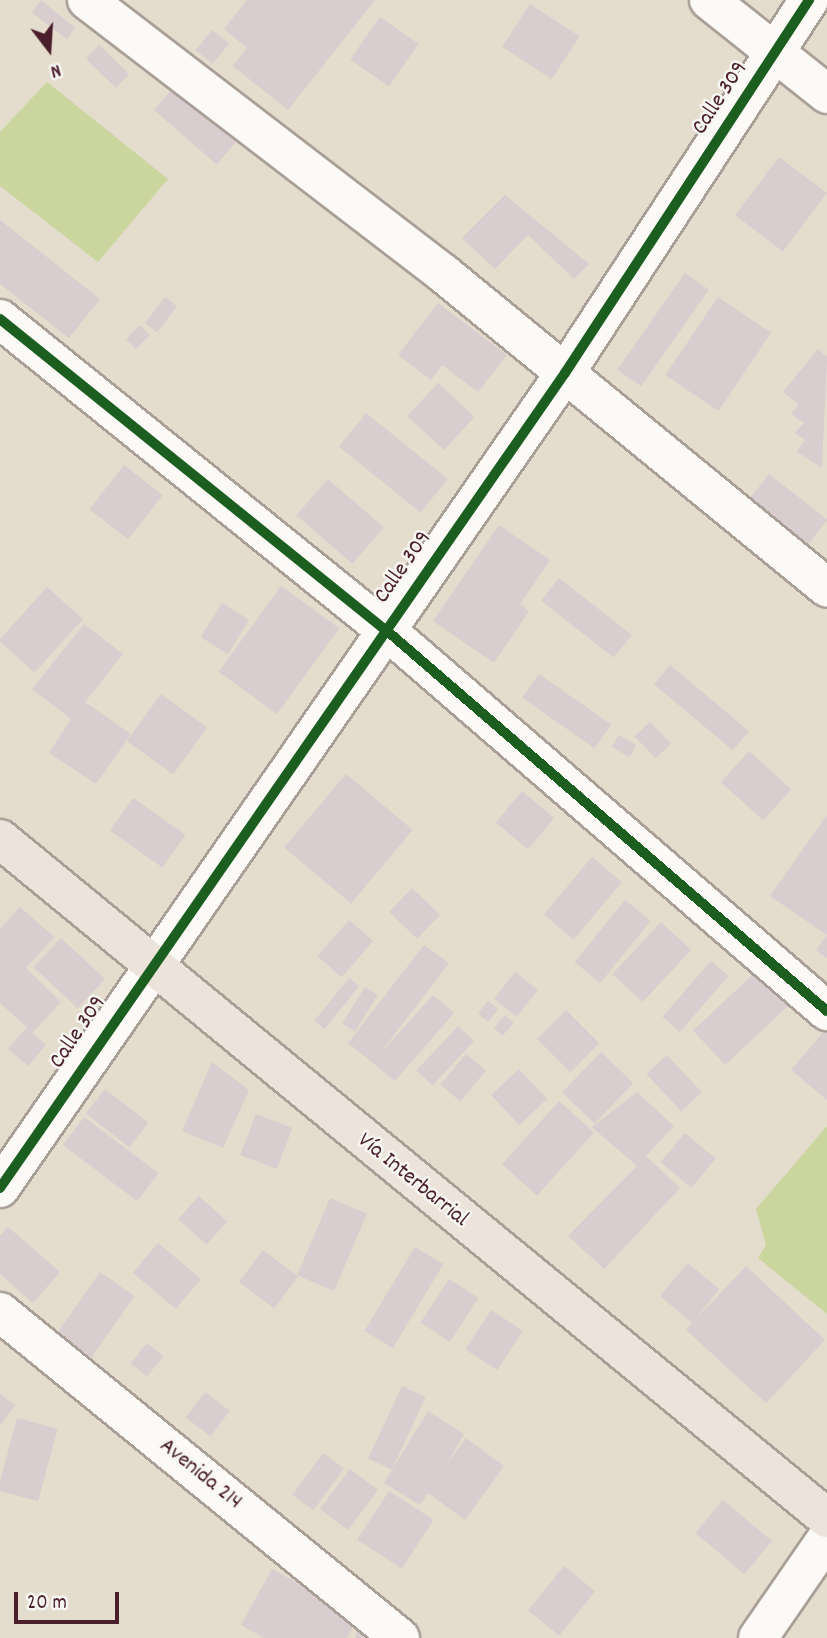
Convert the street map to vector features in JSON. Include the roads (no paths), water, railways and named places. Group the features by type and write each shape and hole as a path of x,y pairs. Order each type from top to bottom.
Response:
{"main road":[{"name":"Vía Interbarrial","path":"0,839 149,967 827,1518"}],"street":[{"path":"87,0 565,373 827,588"},
{"path":"709,0 827,94"},
{"name":"Calle 309","path":"0,1188 149,967 565,373 809,0"},
{"path":"0,319 386,630 827,1011"},
{"name":"Avenida 214","path":"0,1312 400,1638"},
{"path":"758,1638 827,1538"}]}
